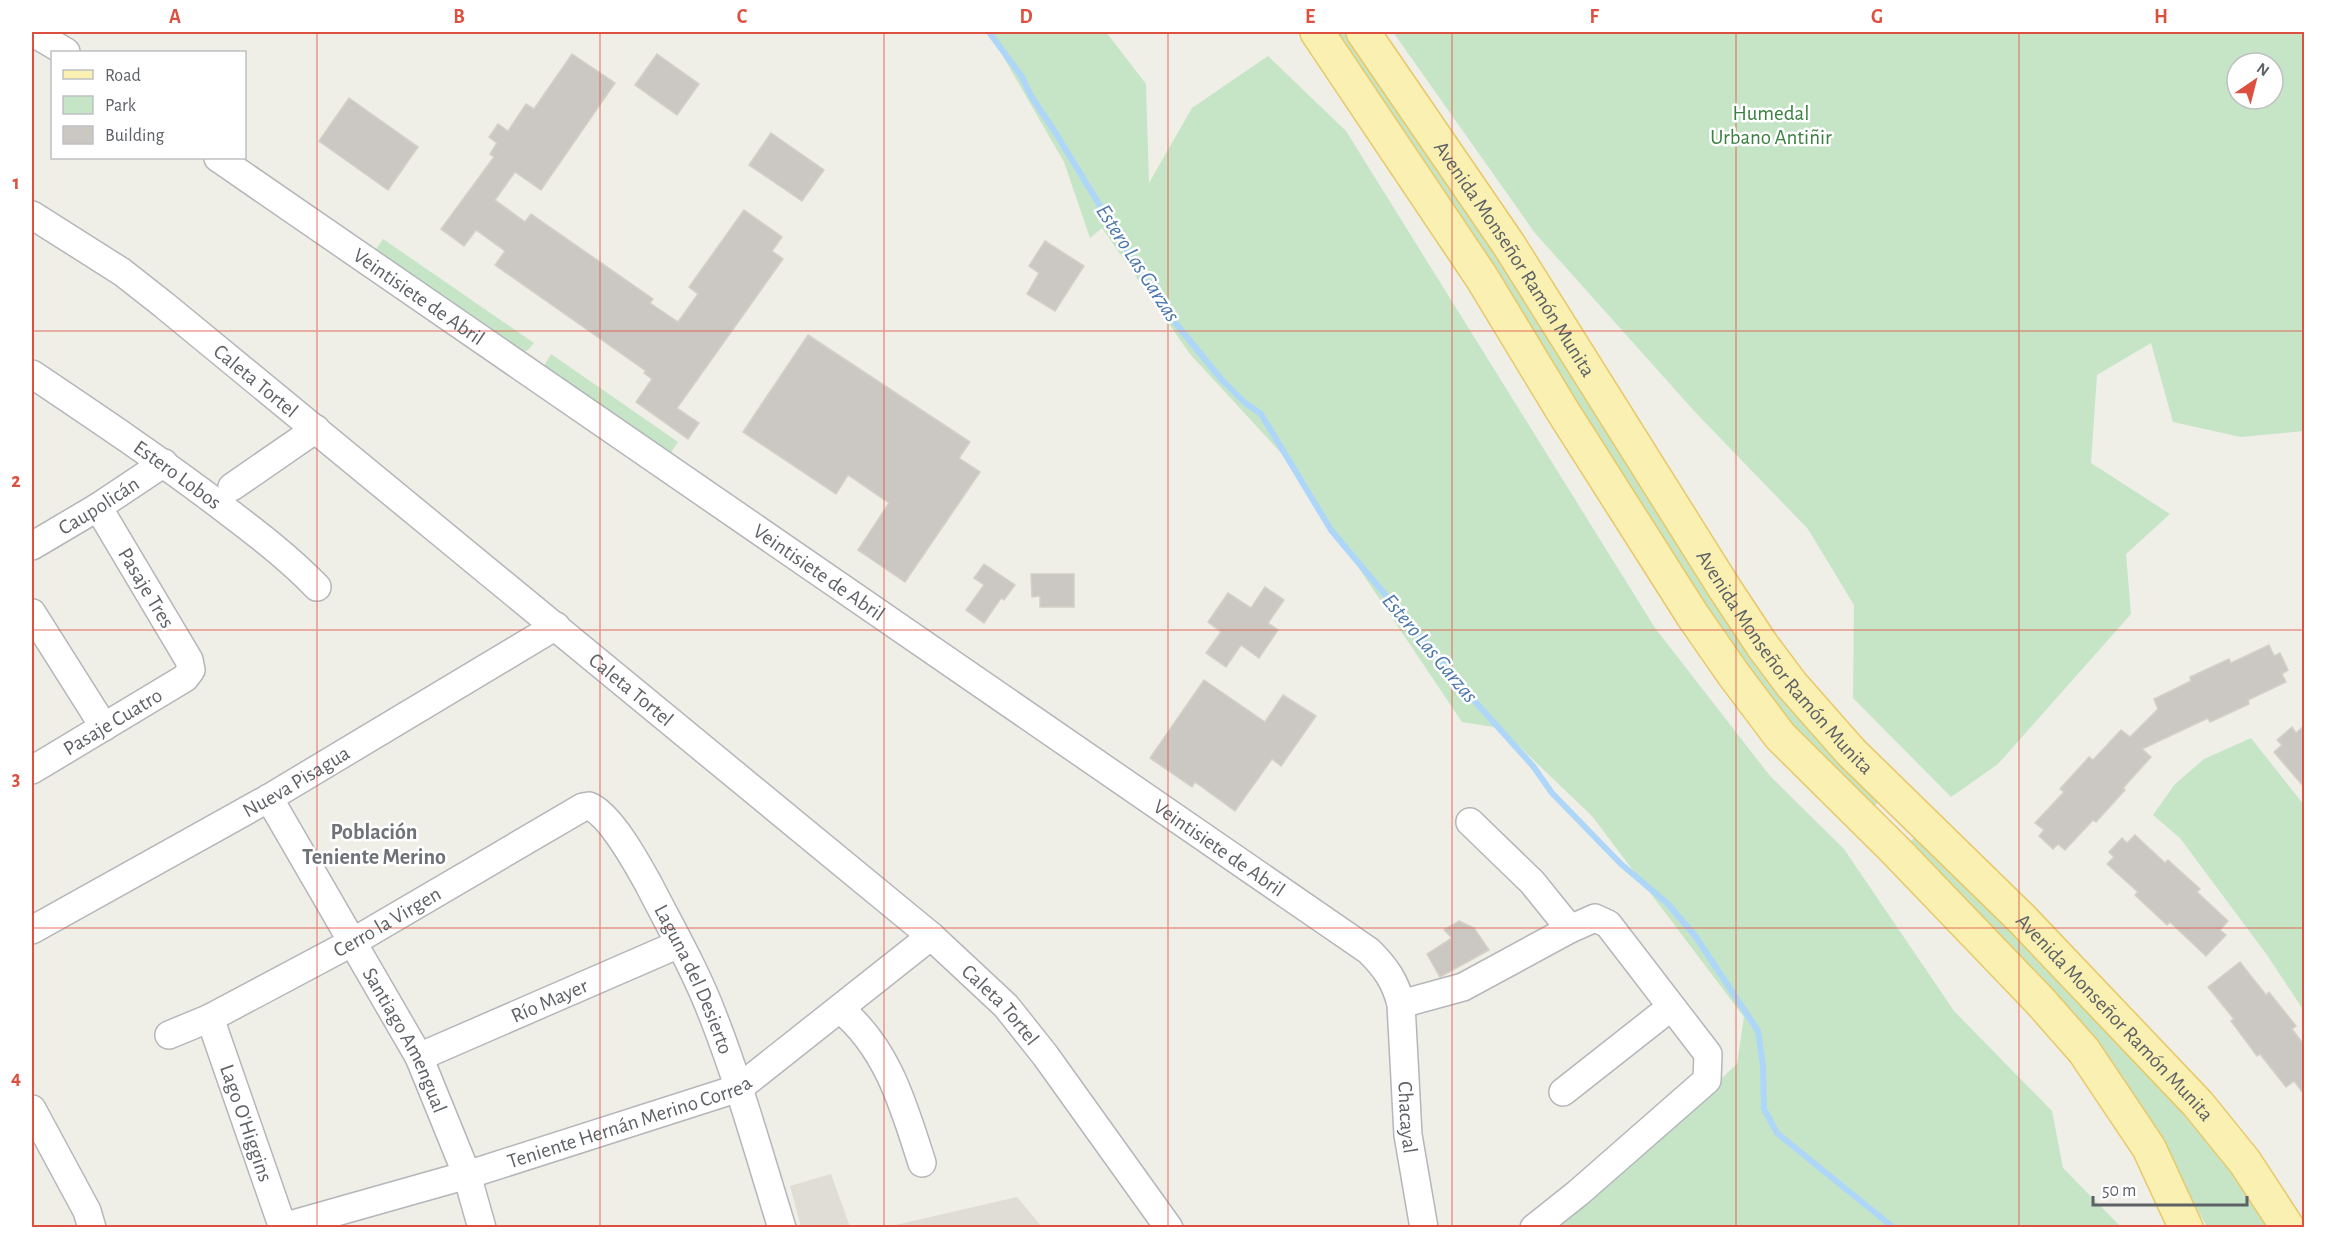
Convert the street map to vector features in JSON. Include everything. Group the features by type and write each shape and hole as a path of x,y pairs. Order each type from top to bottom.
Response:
{"main road":[{"name":"Avenida Monseñor Ramón Munita","path":"1317,32 1487,285 1562,410 1728,666 1780,736 1895,850 2040,1001 2084,1051 2149,1148 2187,1227"},
{"name":"Avenida Monseñor Ramón Munita","path":"1363,32 1539,290 1606,401 1762,645 1792,686 1895,795 2050,948 2198,1104 2245,1162 2288,1227"},
{"path":"1868,824 1895,795"},
{"path":"1895,850 1922,820"}],"street":[{"path":"32,32 64,51"},
{"name":"Veintisiete de Abril","path":"219,159 1369,951 1386,967 1396,984 1401,1004"},
{"name":"Caleta Tortel","path":"32,215 122,272 931,936 1012,1014 1045,1055 1169,1227"},
{"name":"Estero Lobos","path":"32,374 164,463 270,543 295,564 316,587"},
{"path":"232,487 316,429"},
{"name":"Caupolicán","path":"32,546 98,507 164,463"},
{"name":"Pasaje Tres","path":"98,507 189,660 191,670"},
{"path":"32,613 104,727"},
{"name":"Nueva Pisagua","path":"32,930 269,798 555,626"},
{"name":"Pasaje Cuatro","path":"32,770 185,678 191,670"},
{"name":"Santiago Amengual","path":"269,798 419,1057 467,1175 483,1227"},
{"name":"Cerro la Virgen","path":"169,1035 210,1018 351,943 583,807 589,806 599,813"},
{"name":"Laguna del Desierto","path":"599,813 630,853 679,944 713,1014 739,1088 782,1227"},
{"path":"1470,822 1532,882 1570,929"},
{"path":"1401,1004 1463,987 1570,929 1595,918 1608,924 1708,1054 1707,1080 1578,1193 1534,1227"},
{"name":"Teniente Hernán Merino Correa","path":"283,1227 467,1175 739,1088 931,936"},
{"name":"Río Mayer","path":"419,1057 679,944"},
{"name":"Chacayal","path":"1401,1004 1408,1135 1424,1227"},
{"path":"1563,1092 1671,1007"},
{"path":"840,1009 856,1021 873,1044 897,1086 922,1163"},
{"name":"Lago O'Higgins","path":"210,1018 283,1227"},
{"path":"32,1109 87,1210 92,1227"}],"shaded area":[{"path":"831,1174 850,1227 801,1227 790,1186"},
{"path":"1017,1197 1042,1227 887,1227"}],"green space":[{"path":"989,32 1106,32 1146,84 1149,183 1192,108 1268,56 1346,131 1655,628 1770,776 1844,849 1954,1011 2052,1111 2063,1168 2121,1227 1560,1227 1737,1064 1744,1017 1592,816 1500,728 1462,722 1283,455 1190,354 1102,228 1090,238 1064,162"},
{"path":"1329,32 1350,32 1880,799 1874,807 1772,706"},
{"name":"Humedal Urbano Antiñir","path":"1393,32 2304,32 2304,431 2241,437 2173,422 2151,343 2097,375 2091,463 2170,514 2126,554 2131,614 1998,764 1951,797 1853,698 1854,605 1808,529 1696,413 1535,233"},
{"path":"383,239 534,343 528,350 517,355 372,255"},
{"path":"551,354 678,442 670,454 546,373 544,366"},
{"path":"2251,738 2304,805 2304,1011 2267,955 2180,838 2153,815 2175,784 2204,759"},
{"path":"1917,835 2152,1069 2276,1227 2207,1227 2163,1147 1910,846 1911,841"}],"building":[{"path":"572,54 615,83 541,190 515,172 495,200 525,222 531,214 653,299 650,303 678,322 698,294 689,287 744,210 782,237 772,251 783,259 677,408 699,423 688,439 636,402 652,379 644,373 646,371 495,265 505,251 476,230 464,246 441,229 494,157 490,154 497,143 489,137 498,124 508,131 526,104 534,109"},
{"path":"657,54 699,84 677,115 635,85"},
{"path":"349,98 418,147 388,190 319,141"},
{"path":"771,133 824,170 802,201 749,165"},
{"path":"1045,241 1084,266 1055,311 1027,294 1039,273 1029,266"},
{"path":"808,335 970,442 959,458 980,472 905,582 858,550 889,503 848,475 836,494 743,432"},
{"path":"984,564 1015,585 1004,600 1001,598 984,623 966,610 984,585 974,578"},
{"path":"1031,574 1074,574 1074,607 1040,607 1040,596 1032,597"},
{"path":"1265,587 1284,600 1268,623 1278,630 1259,658 1241,645 1226,667 1206,653 1221,632 1208,622 1228,593 1251,608"},
{"path":"2269,645 2274,656 2280,653 2288,670 2282,674 2286,682 2248,700 2249,704 2210,722 2208,718 2142,749 2151,757 2096,822 2093,820 2065,850 2058,844 2053,849 2039,836 2044,830 2035,823 2064,792 2060,789 2089,757 2093,760 2121,730 2130,737 2158,709 2154,699 2191,681 2190,677 2229,659 2231,663"},
{"path":"1204,680 1265,722 1283,695 1316,716 1281,766 1272,759 1235,811 1195,782 1192,787 1150,758"},
{"path":"2304,726 2304,787 2274,752 2282,745 2277,740 2292,727 2296,733"},
{"path":"2135,835 2165,863 2168,860 2200,889 2197,892 2228,921 2220,930 2226,935 2206,956 2170,922 2167,925 2135,895 2138,892 2107,864 2114,857 2109,852 2122,838 2127,843"},
{"path":"1459,921 1474,928 1489,950 1440,977 1427,954 1452,938 1444,930"},
{"path":"2240,962 2266,995 2269,992 2296,1026 2292,1029 2304,1045 2304,1094 2294,1081 2286,1087 2260,1054 2257,1056 2231,1021 2234,1019 2208,987"}],"waterway":[{"name":"Estero Las Garzas","path":"989,32 1022,77 1031,96 1160,304 1221,379 1244,402 1261,414 1331,530 1470,696 1533,766 1552,793 1621,864 1667,903 1696,937 1758,1031 1763,1066 1764,1109 1777,1133 1894,1228"}],"district":[{"name":"Población Teniente Merino","path":"374,844"}]}
